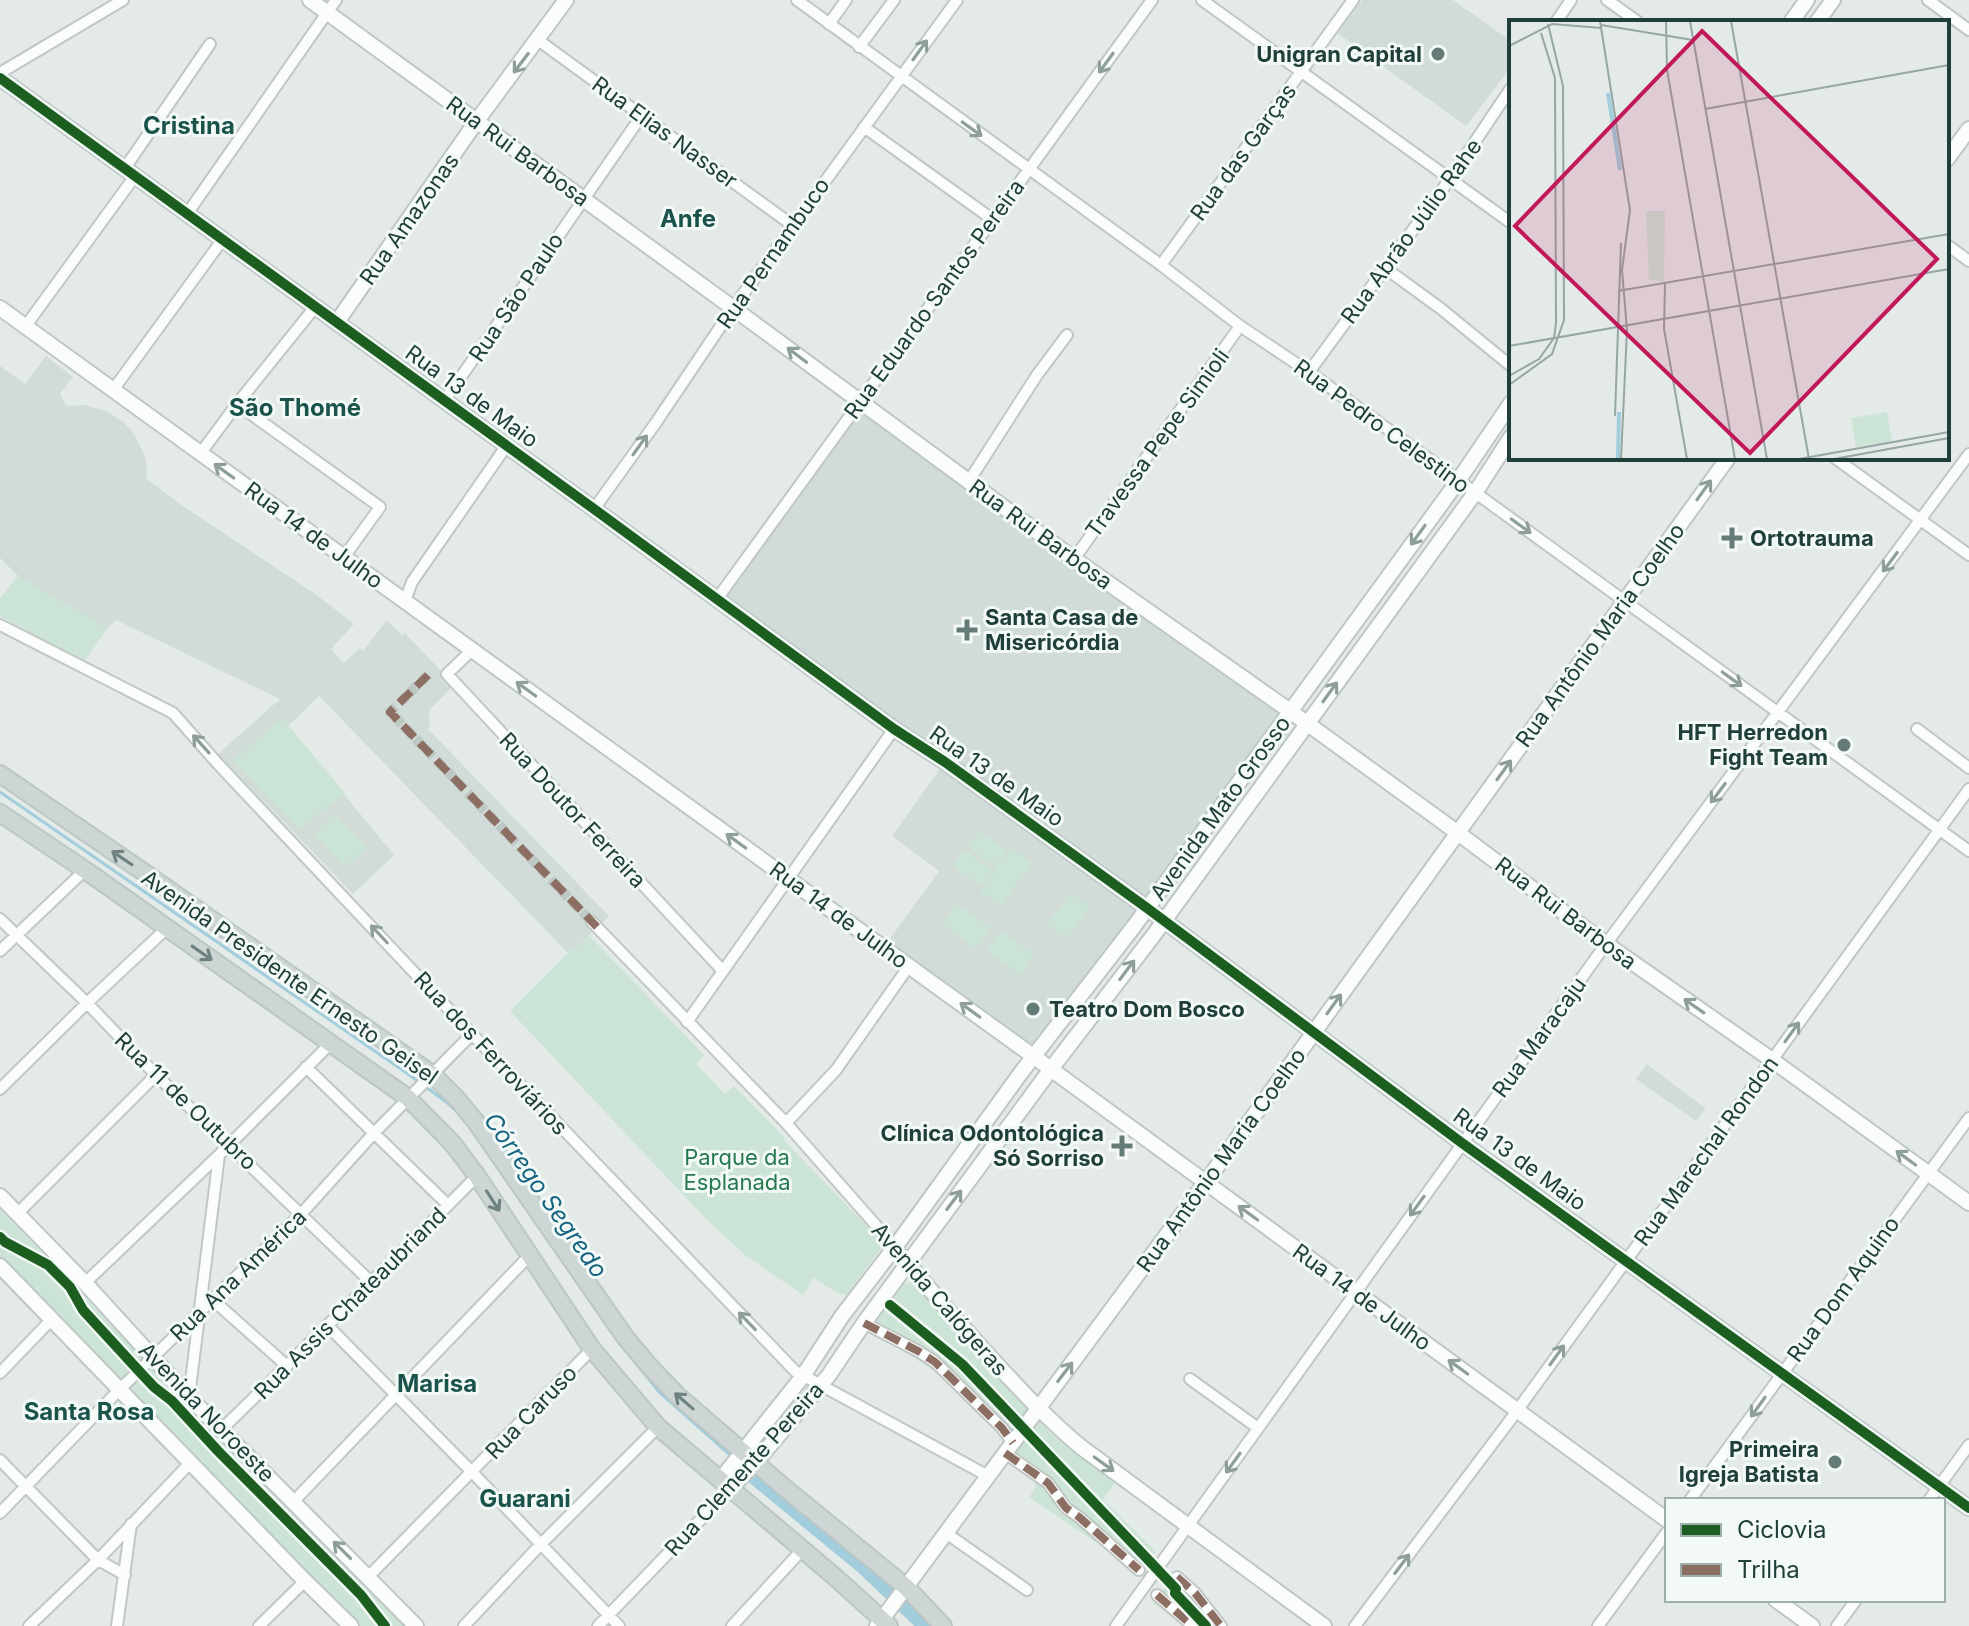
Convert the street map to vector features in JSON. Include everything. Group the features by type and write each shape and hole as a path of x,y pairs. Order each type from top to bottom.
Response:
{"main road":[{"name":"Avenida Presidente Ernesto Geisel","path":"0,774 432,1076 476,1122 625,1337 650,1367 746,1461 943,1626"},
{"name":"Avenida Presidente Ernesto Geisel","path":"0,813 409,1097 453,1144 592,1349 658,1427 728,1481 884,1621"}],"street":[{"path":"0,75 123,0"},
{"name":"Rua Rui Barbosa","path":"310,0 332,6 476,122 1074,559 1307,723 1606,944 1969,1203"},
{"name":"Rua Amazonas","path":"337,322 476,122 566,0"},
{"name":"Rua Pedro Celestino","path":"797,0 1240,326 1309,372 1969,851"},
{"path":"829,24 846,0"},
{"path":"859,47 894,0"},
{"name":"Rua Pernambuco","path":"594,509 792,225 956,0"},
{"name":"Rua Eduardo Santos Pereira","path":"717,599 1152,0"},
{"path":"1202,0 1509,222"},
{"name":"Rua das Garças","path":"1161,265 1353,0"},
{"path":"1557,20 1571,0"},
{"path":"1607,0 1635,20"},
{"path":"1792,20 1807,0"},
{"path":"1818,20 1833,0"},
{"path":"1928,0 1969,30"},
{"path":"187,214 332,6"},
{"name":"Rua Elias Nasser","path":"538,40 792,225"},
{"path":"25,327 130,172 210,44"},
{"name":"Rua 13 de Maio","path":"0,75 894,729 945,762 1147,908 1462,1143 1969,1508"},
{"name":"Rua Abrão Júlio Rahe","path":"1309,372 1450,179 1509,91"},
{"name":"Rua São Paulo","path":"445,400 642,115"},
{"path":"864,127 992,219"},
{"path":"1949,156 1969,129"},
{"path":"113,390 223,239"},
{"path":"1949,246 1969,261"},
{"path":"1385,268 1509,364"},
{"path":"200,454 315,307"},
{"name":"Rua 14 de Julho","path":"3,310 1051,1069 1665,1519"},
{"name":"Travessa Pepe Simioli","path":"1074,559 1240,326"},
{"path":"969,481 1037,375 1067,335"},
{"path":"237,404 380,507 344,557"},
{"name":"Avenida Mato Grosso","path":"895,1247 1033,1056 1147,908 1458,481 1509,406"},
{"name":"Avenida Mato Grosso","path":"908,1263 1164,921 1475,493 1509,440"},
{"path":"405,601 412,582 507,445"},
{"name":"Rua Maracaju","path":"1116,1626 1606,944 1969,454"},
{"name":"Rua Antônio Maria Coelho","path":"884,1621 1206,1182 1727,460"},
{"path":"1838,460 1969,555"},
{"name":"Rua dos Ferroviários","path":"0,625 173,713 472,1034 795,1371 988,1476"},
{"name":"Rua Doutor Ferreira","path":"472,650 447,674 723,971"},
{"path":"687,1022 894,729"},
{"path":"1917,729 1969,768"},
{"name":"Rua Marechal Rondon","path":"1355,1626 1517,1410 1969,789"},
{"path":"0,951 85,870"},
{"name":"Rua 11 de Outubro","path":"0,919 372,1283"},
{"name":"Avenida Calógeras","path":"595,925 786,1123 942,1304 1038,1409 1081,1447 1324,1626"},
{"path":"0,1089 167,928"},
{"path":"786,1123 836,1070 909,966"},
{"name":"Rua Ana América","path":"0,1513 119,1390 302,1213 374,1133 472,1034"},
{"path":"85,1283 331,1043"},
{"path":"306,1067 448,1205"},
{"path":"17,1214 156,1075"},
{"name":"Rua Dom Aquino","path":"1691,1498 1969,1118"},
{"path":"189,1397 219,1155"},
{"name":"Rua Assis Chateaubriand","path":"222,1429 477,1176"},
{"name":"Avenida Noroeste","path":"0,1196 189,1397 416,1626"},
{"name":"Rua Clemente Pereira","path":"746,1461 842,1316 895,1247"},
{"path":"294,1501 529,1256"},
{"name":"Rua Clemente Pereira","path":"598,1626 746,1461 829,1375 908,1263"},
{"path":"0,1266 351,1626"},
{"path":"213,1300 287,1366"},
{"path":"0,1373 51,1320"},
{"path":"864,1323 935,1362 1002,1428 1009,1448 1048,1483 1066,1508 1139,1570"},
{"path":"327,1325 619,1626"},
{"name":"Rua Caruso","path":"368,1577 592,1349"},
{"path":"1190,1379 1258,1428"},
{"path":"464,1626 658,1427"},
{"path":"1930,1498 1969,1445"},
{"path":"0,1460 98,1560 125,1575"},
{"path":"29,1626 98,1560 190,1463"},
{"path":"117,1626 132,1523"},
{"path":"946,1533 1027,1590"},
{"path":"1598,1626 1665,1535"},
{"path":"732,1626 802,1550"},
{"path":"1177,1577 1195,1593 1221,1626"},
{"path":"259,1626 305,1581"},
{"path":"1157,1595 1193,1626"},
{"path":"1779,1602 1812,1626"},
{"path":"1837,1626 1855,1602"}],"shaded area":[{"name":"Unigran Capital","path":"1362,0 1453,0 1509,40 1509,70 1466,126 1337,33"},
{"path":"46,356 73,377 60,394 66,406 84,405 107,411 131,430 146,459 147,479 314,593 354,624 331,649 343,663 360,648 363,651 387,620 402,635 405,633 441,671 443,681 451,688 429,711 428,729 609,916 572,951 568,953 319,696 288,726 394,855 353,894 218,754 280,699 116,620 84,662 0,616 0,599 18,576 0,558 0,366 25,384"},
{"name":"Santa Casa de Misericórdia","path":"860,401 1290,711 1280,726 1297,745 1277,730 1033,1056 884,947 939,871 892,836 945,762 717,599"},
{"path":"1647,1064 1706,1109 1696,1121 1636,1079"}],"green space":[{"path":"18,576 107,628 84,662 0,616 0,599"},
{"path":"282,718 345,793 300,829 233,761"},
{"path":"334,814 367,847 346,867 314,834"},
{"path":"979,831 1006,851 995,867 967,847"},
{"path":"1011,848 1032,863 1001,906 980,891"},
{"path":"965,850 992,870 981,886 953,866"},
{"path":"1071,893 1090,907 1067,939 1047,925"},
{"path":"957,904 991,928 976,949 942,924"},
{"path":"1001,931 1034,954 1020,975 987,951"},
{"name":"Parque da Esplanada","path":"589,935 704,1055 696,1064 725,1094 734,1086 884,1244 847,1295 813,1278 803,1295 745,1255 709,1222 510,1011"},
{"path":"0,1210 405,1626 358,1626 0,1256"},
{"path":"912,1282 1050,1433 1115,1483 1103,1499 1156,1552 1138,1576 1110,1552 1029,1497 1035,1489 1035,1477 1022,1468 1001,1432 971,1400 921,1362 868,1333 904,1284"},
{"path":"1178,1570 1198,1587 1227,1626 1184,1626 1153,1603"}],"waterway":[{"name":"Córrego Segredo","path":"0,792 408,1074 462,1116"},
{"name":"Córrego Segredo","path":"624,1348 660,1393 731,1456"},
{"name":"Córrego Segredo","path":"744,1468 862,1565 926,1626"}],"tunnel":[{"path":"428,675 390,712 592,922"}],"marked path":[{"path":"428,675 390,712 597,927"},
{"path":"864,1323 935,1362 1002,1428 1013,1443"},
{"path":"1005,1453 1048,1483 1066,1508 1139,1570"},
{"path":"1177,1577 1195,1593 1221,1626"},
{"path":"1157,1595 1187,1621"}],"cycle path":[{"path":"0,78 894,729 945,762 1147,908 1462,1143 1969,1508"},
{"path":"0,1237 48,1265 70,1287 83,1310 139,1371 361,1595 385,1626"},
{"path":"890,1305 962,1364 1176,1589 1175,1593 1206,1626"}],"place":[{"name":"Unigran Capital","path":"1438,54"},
{"name":"Ortotrauma","path":"1732,538"},
{"name":"Santa Casa de Misericórdia","path":"967,630"},
{"name":"HFT Herredon Fight Team","path":"1844,745"},
{"name":"Teatro Dom Bosco","path":"1033,1009"},
{"name":"Clínica Odontológica Só Sorriso","path":"1122,1146"},
{"name":"Primeira Igreja Batista","path":"1835,1462"}],"district":[{"name":"Cristina","path":"189,125"},
{"name":"Anfe","path":"688,218"},
{"name":"São Thomé","path":"295,407"},
{"name":"Marisa","path":"437,1383"},
{"name":"Santa Rosa","path":"89,1411"},
{"name":"Guarani","path":"525,1498"}]}
